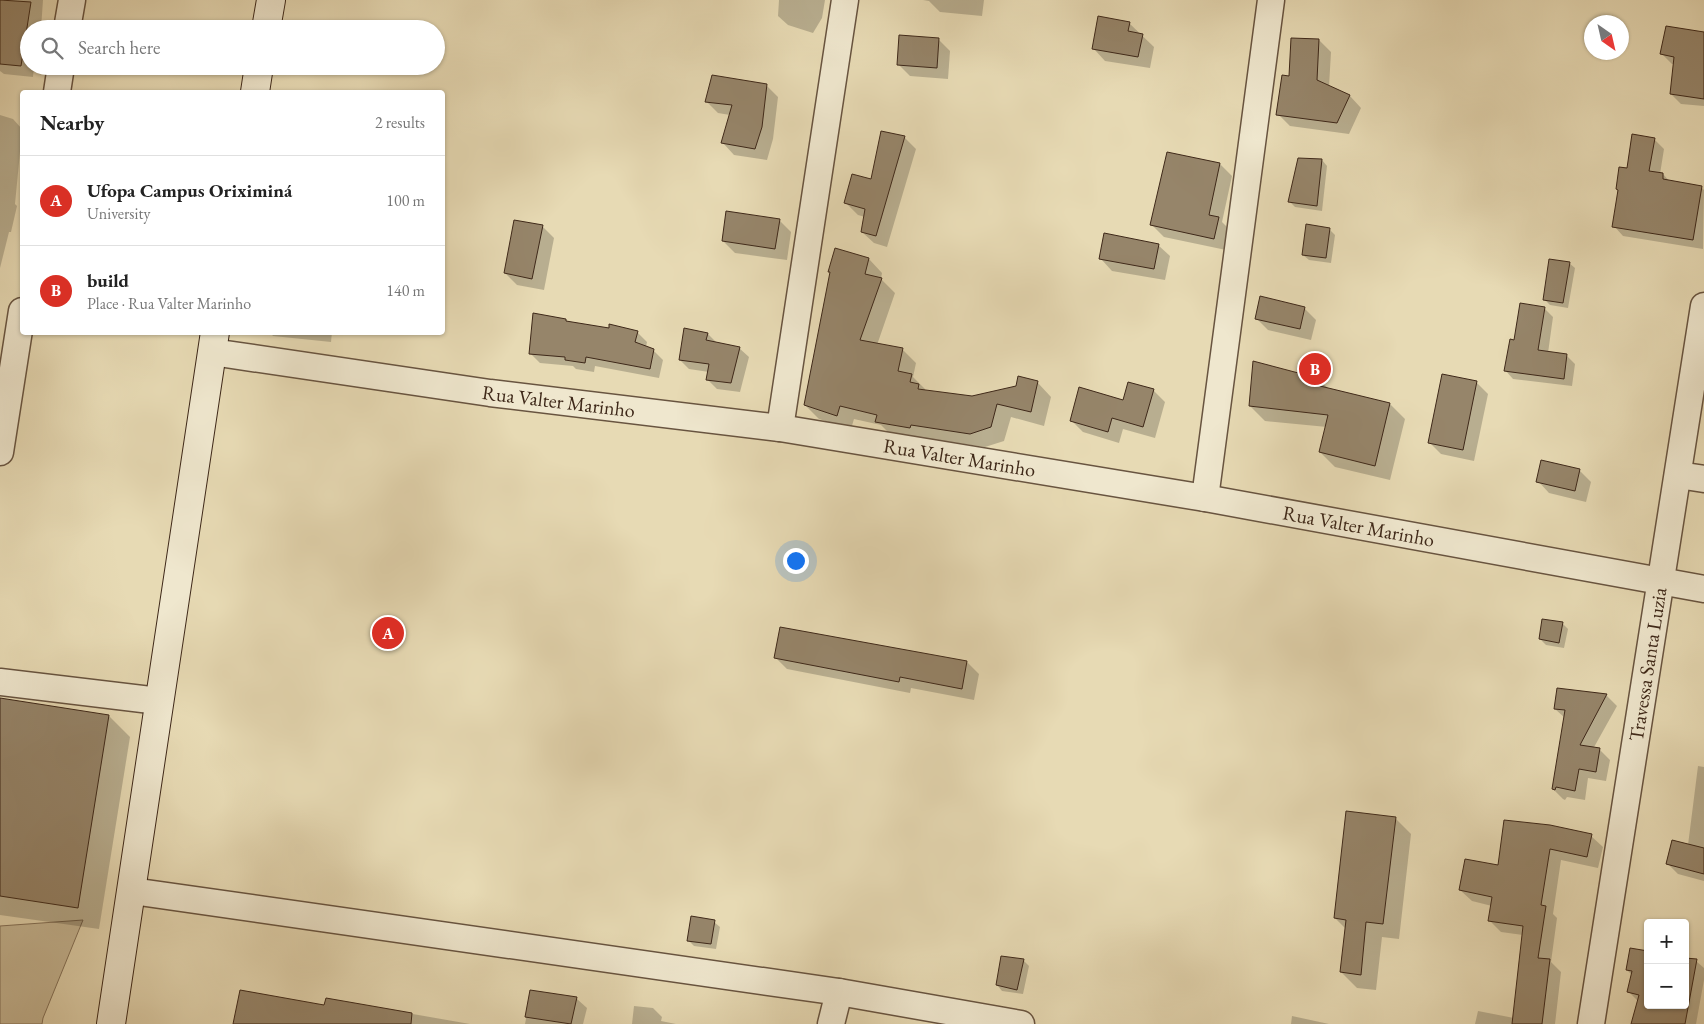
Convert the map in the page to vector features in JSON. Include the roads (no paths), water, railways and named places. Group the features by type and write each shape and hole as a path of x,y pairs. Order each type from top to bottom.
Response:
{"main road":[{"path":"267,20 270,0"},
{"path":"255,90 258,75"},
{"path":"111,1024 213,342"}],"street":[{"path":"69,20 72,0"},
{"path":"780,428 845,0"},
{"path":"1205,498 1271,0"},
{"path":"57,90 60,75"},
{"name":"Travessa Santa Luzia","path":"1591,1024 1704,306"},
{"path":"0,452 20,324"},
{"name":"Rua Valter Marinho","path":"213,342 490,393 780,428 1205,498 1704,589"},
{"path":"1678,475 1704,479"},
{"path":"0,682 159,701"},
{"path":"132,892 839,992 1021,1024"},
{"path":"831,1024 839,992"}],"place":[{"name":"build","path":"1315,369"},
{"name":"Ufopa Campus Oriximiná","path":"388,633"}]}
